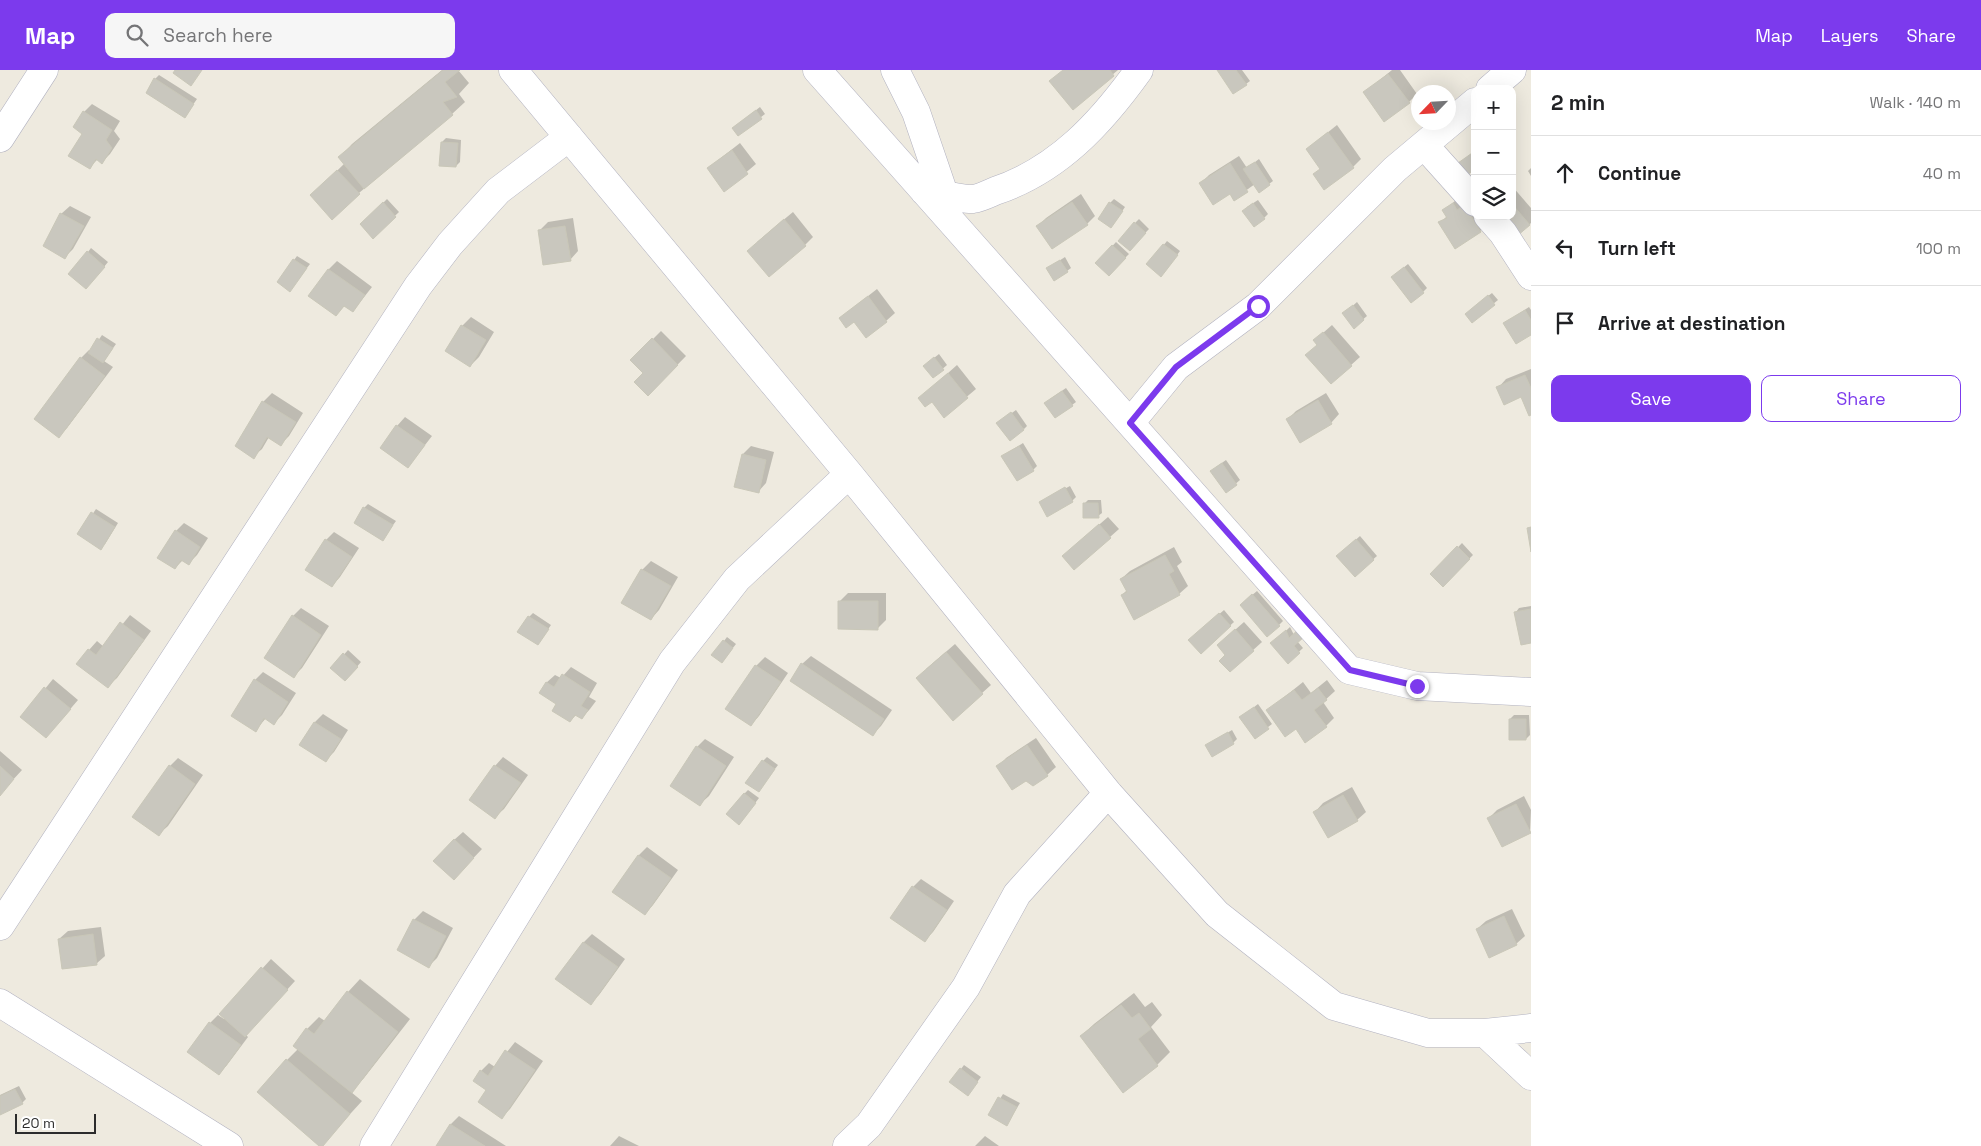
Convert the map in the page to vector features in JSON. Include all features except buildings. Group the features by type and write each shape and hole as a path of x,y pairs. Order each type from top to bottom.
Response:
{"street":[{"path":"0,138 44,70"},
{"path":"512,70 570,137 849,474 1108,793 1217,914 1334,1006 1428,1033 1485,1033 1531,1028"},
{"path":"817,70 934,193 1130,423 1350,670 1417,686 1531,692"},
{"path":"895,70 916,112 934,193"},
{"path":"934,193 972,199 1018,183 1080,141 1122,93 1139,70"},
{"path":"1495,85 1512,70"},
{"path":"1130,423 1176,367 1258,306 1395,169 1471,105"},
{"path":"0,926 418,286 450,244 498,191 570,137"},
{"path":"1424,145 1471,198"},
{"path":"1492,220 1503,233 1531,276"},
{"path":"374,1146 672,662 737,579 849,474"},
{"path":"847,1146 869,1125 966,987 1017,894 1108,793"},
{"path":"0,1003 229,1146"},
{"path":"1485,1033 1531,1076"}],"route":[{"path":"1258,306 1176,367 1130,423 1350,670 1417,686"}]}
